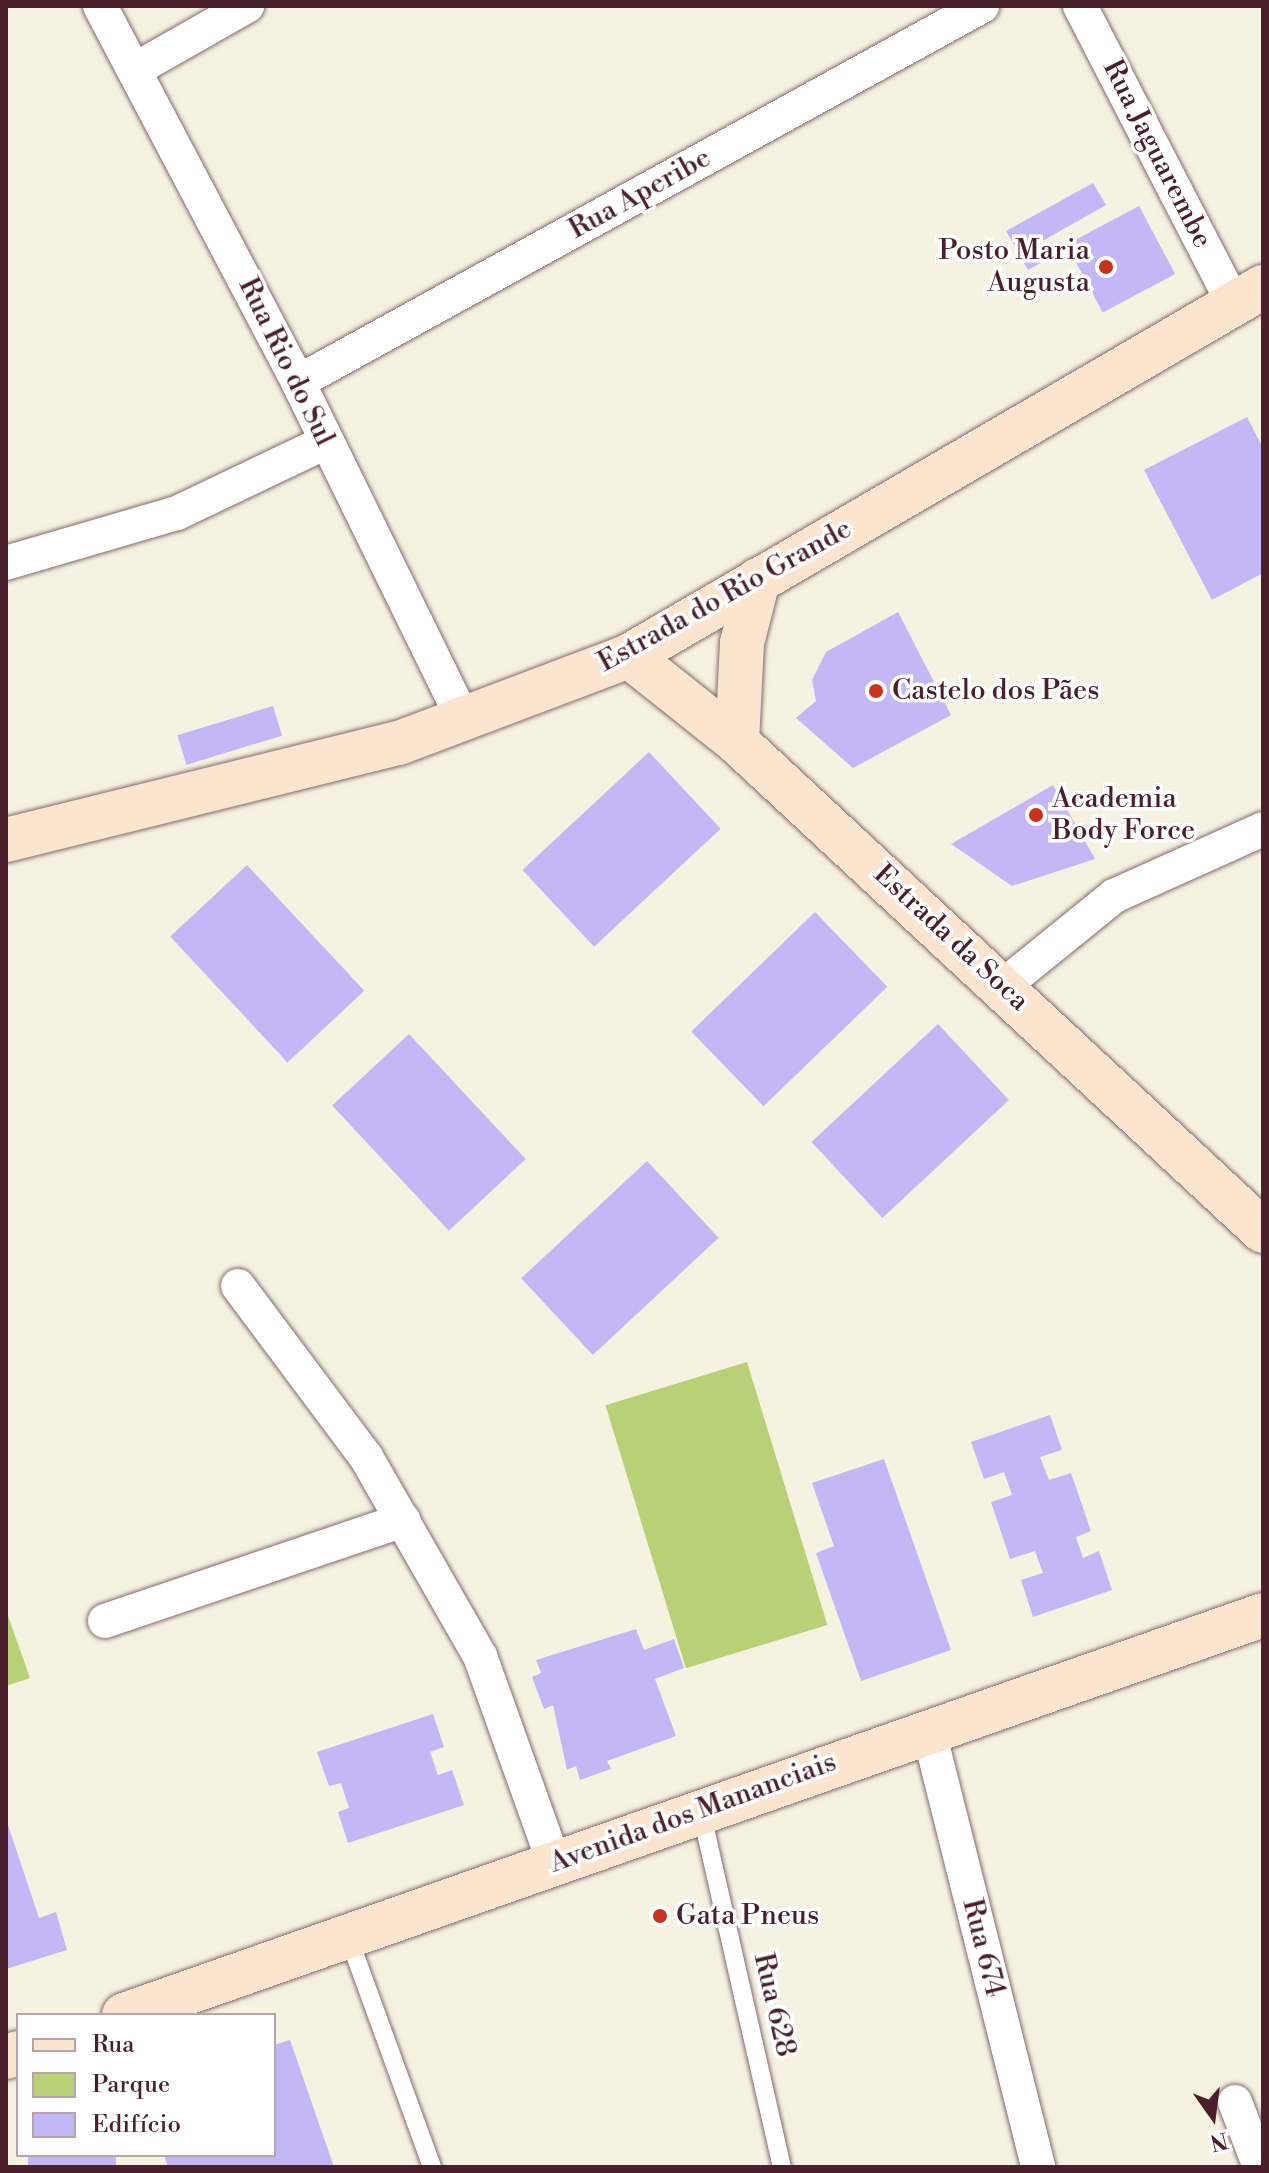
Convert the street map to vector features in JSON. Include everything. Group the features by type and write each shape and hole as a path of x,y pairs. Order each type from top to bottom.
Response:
{"street":[{"name":"Rua Rio do Sul","path":"100,6 136,69 298,382 464,721"},
{"path":"136,69 247,6"},
{"name":"Rua Aperibe","path":"298,382 982,6"},
{"name":"Rua Jaguarembe","path":"1080,6 1248,295"},
{"name":"Estrada do Rio Grande","path":"6,840 464,721 629,656 1248,295"},
{"path":"10,554 177,513 326,442"},
{"path":"737,742 742,643 758,580"},
{"name":"Estrada da Soca","path":"629,656 737,742 1003,986 1263,1231"},
{"path":"1003,986 1114,896 1263,829"},
{"path":"238,1286 366,1457 480,1656 554,1863"},
{"path":"105,1621 403,1520"},
{"name":"Avenida dos Mananciais","path":"130,2013 700,1808 1263,1615"},
{"name":"Rua 674","path":"928,1728 1038,2167"},
{"path":"1235,2102 1260,2167"}],"lane":[{"name":"Rua 628","path":"700,1808 782,2167"},
{"path":"348,1935 432,2167"}],"green space":[{"path":"747,1362 827,1625 686,1668 605,1405"},
{"path":"6,1610 30,1678 6,1686"}],"building":[{"path":"1093,183 1106,205 1037,244 1046,260 1028,270 1006,231"},
{"path":"1139,206 1175,274 1103,312 1067,244"},
{"path":"1247,417 1263,448 1263,573 1212,600 1144,470"},
{"name":"Castelo dos Pães","path":"898,612 951,715 853,768 796,718 816,701 812,680 826,652"},
{"path":"273,706 282,736 186,765 177,735"},
{"path":"649,752 721,829 594,947 522,870"},
{"name":"Academia Body Force","path":"1053,785 1095,859 1012,886 951,844"},
{"path":"247,865 364,991 288,1062 170,937"},
{"path":"815,912 887,987 764,1106 691,1031"},
{"path":"938,1024 1009,1100 882,1218 811,1142"},
{"path":"409,1034 526,1159 449,1231 332,1106"},
{"path":"647,1161 719,1238 593,1355 521,1278"},
{"path":"1050,1415 1062,1450 1040,1457 1049,1480 1071,1473 1091,1531 1076,1537 1083,1558 1099,1551 1112,1590 1033,1617 1021,1580 1043,1573 1035,1551 1010,1559 991,1502 1012,1495 1004,1472 984,1479 971,1442"},
{"path":"884,1459 951,1650 861,1681 816,1553 834,1546 812,1483"},
{"path":"636,1629 644,1650 674,1639 684,1668 655,1679 676,1736 607,1761 611,1769 580,1780 576,1766 567,1770 553,1705 544,1709 532,1677 541,1673 536,1660"},
{"path":"433,1714 444,1747 430,1752 438,1775 452,1770 464,1805 348,1843 338,1812 349,1808 341,1783 329,1786 317,1752"},
{"path":"6,1819 39,1918 56,1912 67,1950 6,1969"},
{"path":"290,2040 334,2167 168,2167 165,2157 276,2157 276,2044"},
{"path":"28,2157 116,2157 116,2167 28,2167"}],"place":[{"name":"Posto Maria Augusta","path":"1106,267"},
{"name":"Castelo dos Pães","path":"876,691"},
{"name":"Academia Body Force","path":"1036,815"},
{"name":"Gata Pneus","path":"660,1916"}]}
